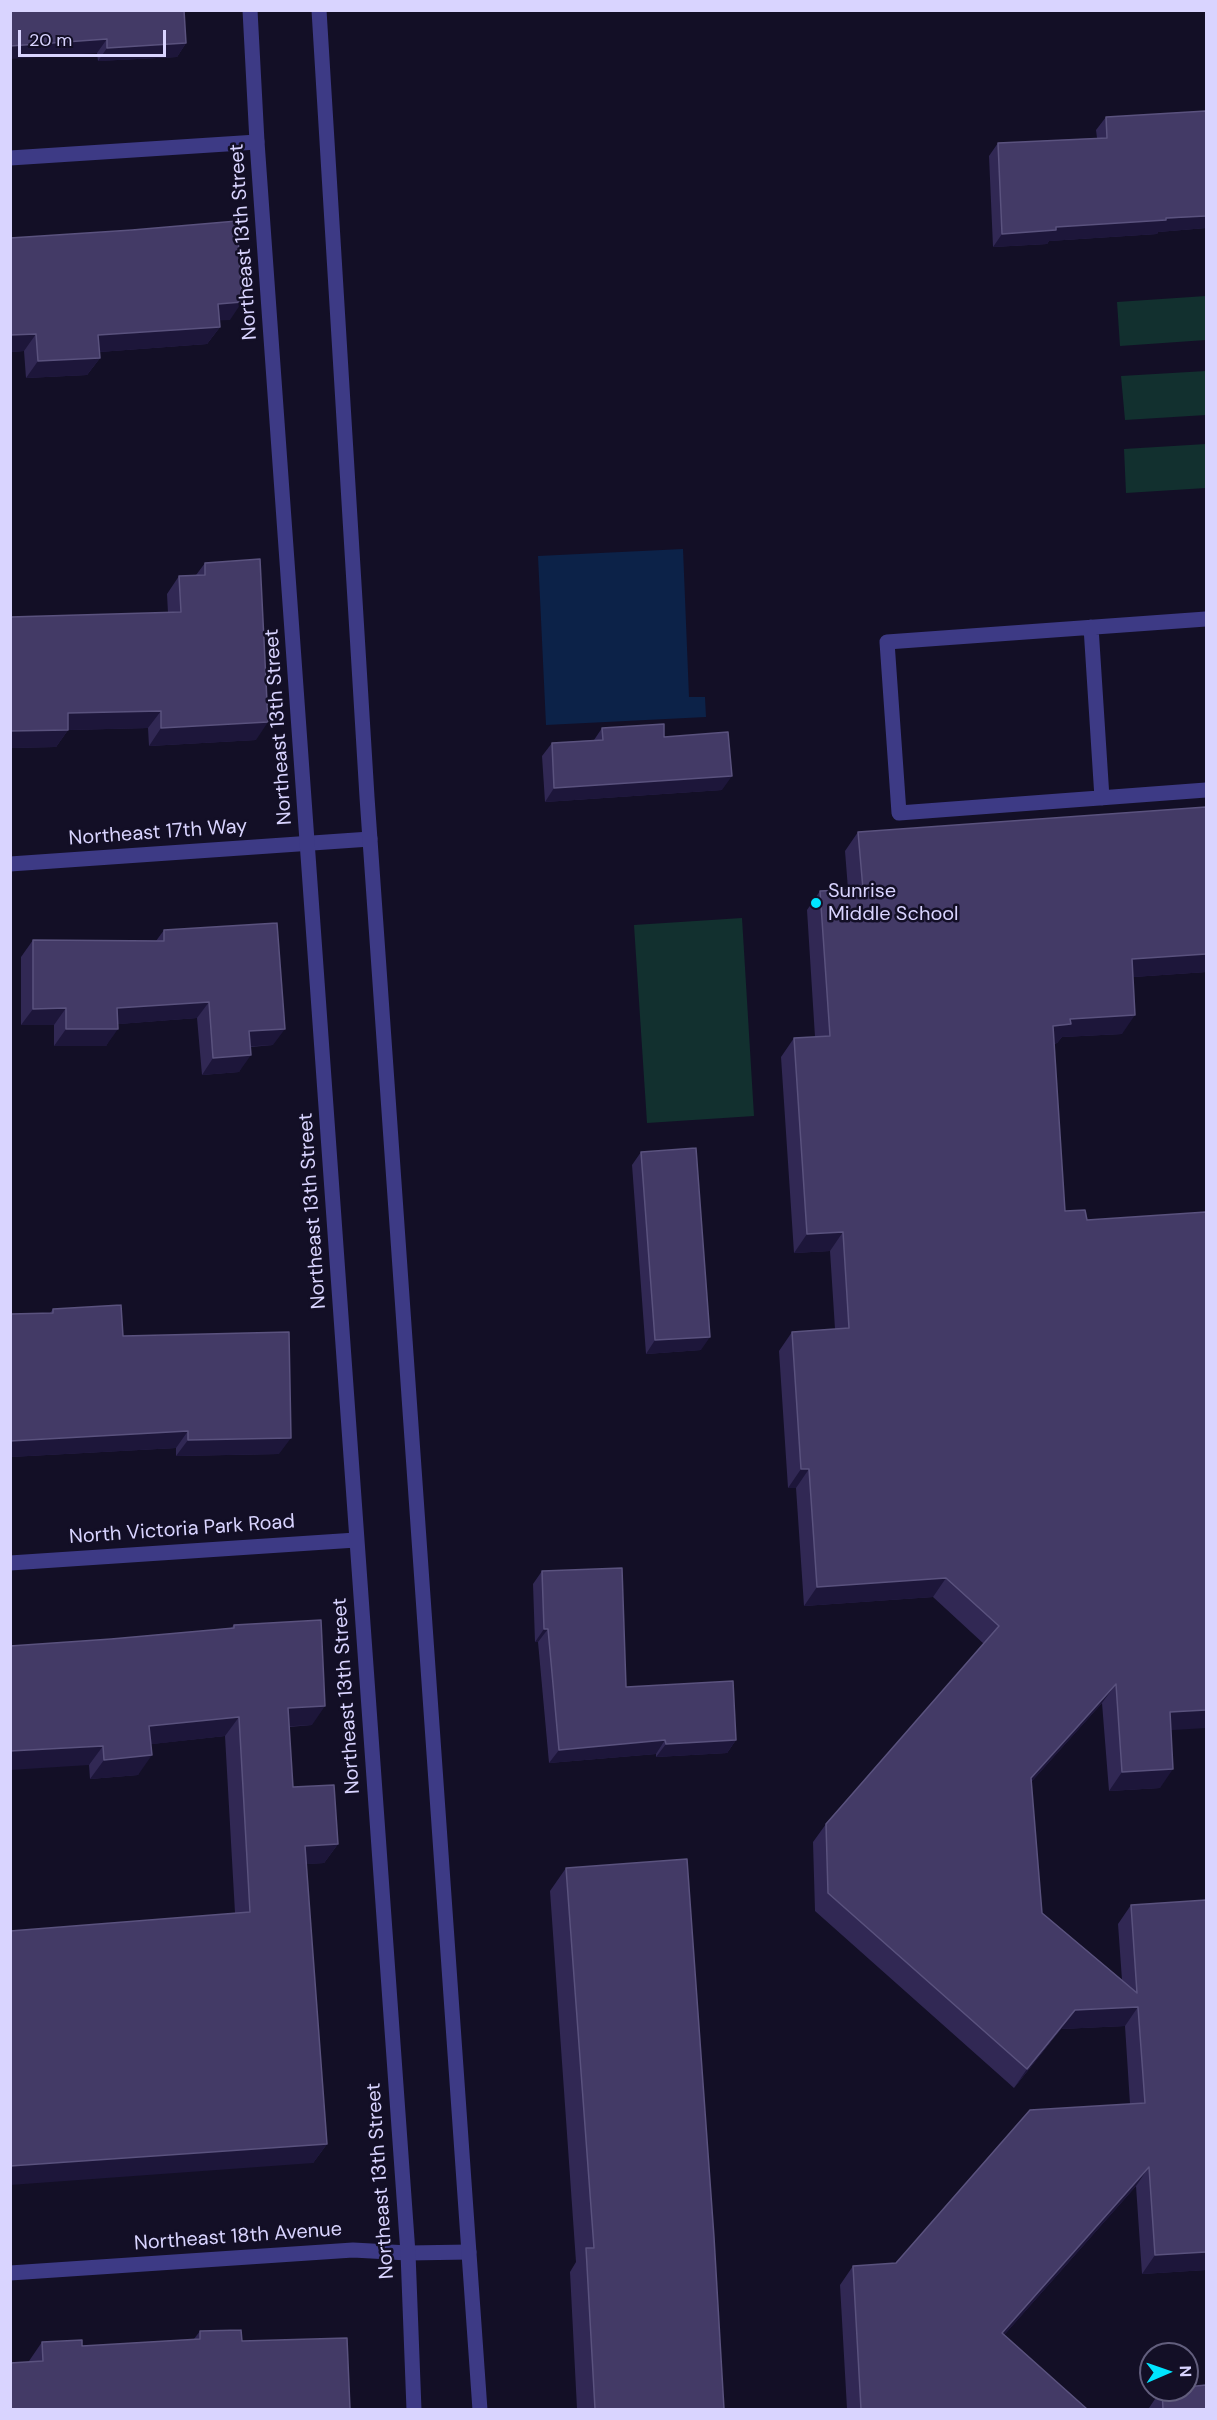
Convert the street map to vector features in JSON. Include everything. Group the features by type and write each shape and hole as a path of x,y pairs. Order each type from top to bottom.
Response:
{"street":[{"name":"Northeast 13th Street","path":"250,10 257,142 408,2253 414,2409"},
{"path":"319,10 370,839 480,2409"},
{"path":"10,158 257,142"},
{"path":"1206,619 887,642 899,813 1206,790"},
{"path":"1091,627 1102,798"},
{"name":"Northeast 17th Way","path":"10,864 370,839"},
{"name":"North Victoria Park Road","path":"10,1563 356,1540"},
{"name":"Northeast 18th Avenue","path":"10,2272 353,2250 408,2253 469,2252"}],"green space":[{"path":"1206,296 1206,340 1120,346 1117,302"},
{"path":"1206,371 1206,415 1125,420 1121,376"},
{"path":"1206,444 1206,488 1126,493 1124,449"},
{"path":"742,918 754,1116 647,1123 634,925"}],"water":[{"path":"683,549 689,697 705,697 706,717 546,725 538,556"}],"building":[{"path":"10,10 184,10 186,43 107,48 107,39 10,46"},
{"path":"1206,111 1206,216 1056,227 1056,230 1002,234 998,143 1107,138 1106,117"},
{"path":"237,221 242,302 218,304 220,327 98,335 100,358 38,361 36,334 10,335 10,238"},
{"path":"260,559 268,722 161,728 161,711 68,713 68,730 10,731 10,617 181,612 179,576 205,575 205,563"},
{"path":"664,724 664,737 728,732 732,776 554,788 552,743 603,740 602,728"},
{"path":"1206,807 1206,954 1132,959 1135,1015 1070,1019 1071,1024 1053,1026 1065,1211 1085,1210 1087,1220 1206,1212 1206,1710 1170,1712 1173,1769 1122,1772 1116,1684 1031,1778 1042,1913 1137,1993 1131,1905 1206,1900 1206,2252 1155,2255 1149,2167 1002,2333 1087,2409 861,2409 853,2266 896,2263 1030,2110 1145,2103 1138,2007 1075,2010 1027,2069 828,1893 826,1824 999,1626 946,1578 817,1587 809,1469 801,1469 792,1332 849,1328 843,1232 807,1234 794,1038 830,1036 820,891 863,889 858,832"},
{"path":"277,923 285,1029 249,1031 251,1055 213,1058 209,1002 117,1008 118,1029 66,1029 66,1008 33,1009 33,940 164,941 164,930"},
{"path":"696,1148 710,1337 655,1340 641,1152"},
{"path":"121,1305 123,1336 289,1332 291,1438 188,1440 188,1431 10,1441 10,1314 53,1313 53,1309"},
{"path":"622,1568 626,1687 733,1681 736,1740 666,1744 665,1740 559,1750 548,1629 544,1629 542,1571"},
{"path":"321,1620 325,1706 288,1708 293,1787 334,1785 338,1844 305,1846 327,2144 10,2166 10,1931 250,1912 239,1717 149,1726 152,1755 104,1760 103,1746 10,1751 10,1646 234,1628 234,1625"},
{"path":"687,1859 724,2409 595,2409 586,2248 594,2248 566,1868"},
{"path":"241,2330 242,2341 347,2338 350,2409 10,2409 10,2363 43,2361 42,2342 82,2340 82,2346 200,2339 200,2331"},
{"path":"1206,2385 1206,2409 1163,2409 1163,2402 1199,2402 1199,2386"}],"place":[{"name":"Sunrise Middle School","path":"816,903"}]}
